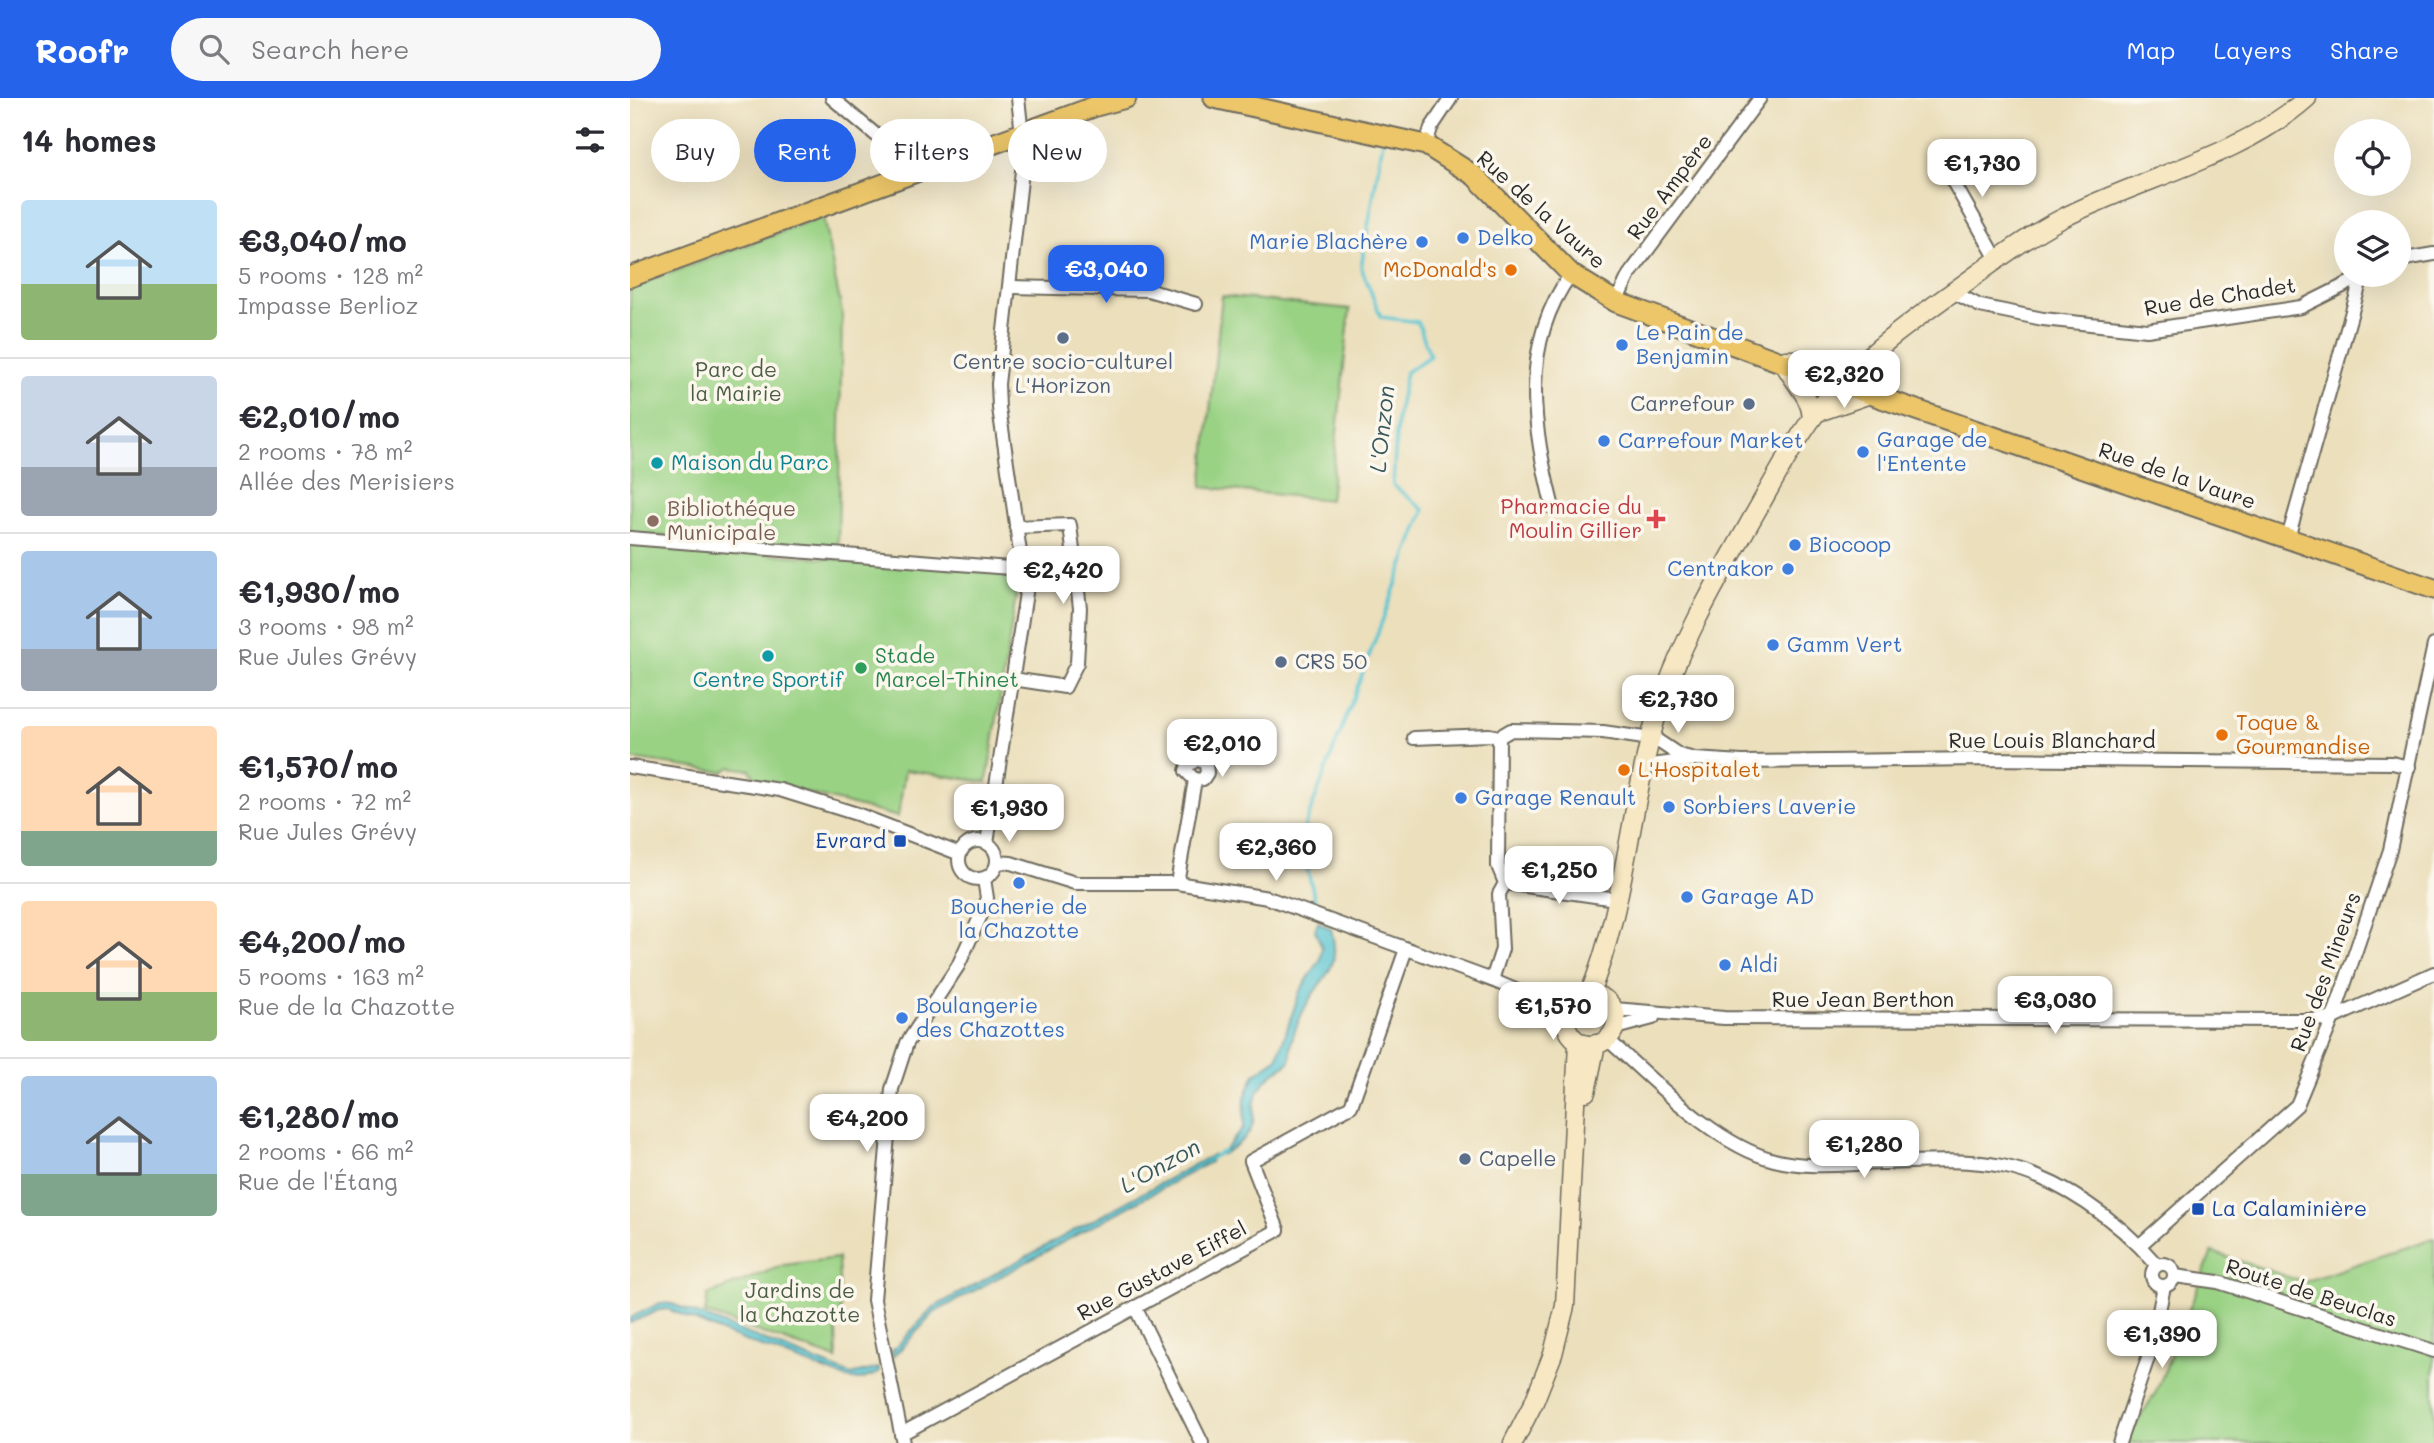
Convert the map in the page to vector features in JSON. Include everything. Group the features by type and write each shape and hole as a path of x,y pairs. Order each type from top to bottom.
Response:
{"main road":[{"path":"1057,119 1094,102 1126,98"},
{"name":"Rue de la Vaure","path":"1214,98 1426,145 1475,176 1571,274 1616,302 1841,384 2434,589"},
{"path":"1513,1443 1553,1354 1565,1306 1573,1165 1599,1039 1595,1001 1651,738 1677,662 1705,603 1815,415 1841,384 1869,359 1953,292 2059,219 2173,173 2271,125 2307,98"},
{"path":"630,277 890,182"},
{"name":"Rue de la Vaure","path":"1779,361 1869,359"},
{"path":"1779,361 1807,396 1815,415"},
{"path":"1815,415 1870,394"},
{"path":"1595,1001 1566,1020 1567,1029 1599,1039"}],"street":[{"path":"832,98 870,130"},
{"path":"1018,98 1022,119"},
{"path":"1426,145 1431,128 1451,98"},
{"name":"Rue Ampère","path":"1616,302 1629,275 1760,98"},
{"path":"1938,155 1998,261"},
{"path":"987,844 1026,593 999,408 1009,287 1022,182"},
{"path":"2411,258 2434,254"},
{"path":"1553,508 1537,442 1535,355 1562,286 1571,274"},
{"path":"1009,287 1148,290 1196,304"},
{"name":"Rue de Chadet","path":"1953,292 1980,306 2043,319 2125,330 2147,330 2301,307 2340,287"},
{"path":"2288,538 2361,287"},
{"path":"1013,679 1065,687 1077,663 1080,608 1070,525 1016,527"},
{"path":"630,537 1022,569"},
{"name":"Rue des Mineurs","path":"2140,1245 2297,1105 2333,1018 2390,850 2434,645"},
{"path":"1414,738 1489,735 1499,737 1511,730 1603,732 1651,738"},
{"path":"1492,980 1502,949 1500,894 1505,883 1498,866 1499,737"},
{"name":"Rue Louis Blanchard","path":"1651,738 1679,755 1695,759"},
{"name":"Rue Louis Blanchard","path":"1644,765 1695,759 1742,762 2100,759 2392,763 2409,767"},
{"path":"630,767 780,790 857,814 960,854"},
{"path":"1177,883 1195,780"},
{"path":"974,841 987,844 996,855 997,862 990,875 970,878 960,867 960,854 974,841"},
{"path":"997,862 1075,883 1177,883 1268,898 1492,980 1534,998 1566,1020"},
{"path":"902,1438 874,1300 892,1088 906,1043 958,966 987,898 984,878"},
{"path":"1505,883 1616,900"},
{"name":"Rue Gustave Eiffel","path":"902,1438 1278,1230 1251,1161 1351,1106 1406,949"},
{"name":"Rue Jean Berthon","path":"1660,1015 1724,1018 2212,1021 2333,1018 2434,973"},
{"path":"1534,998 1595,1001 1660,1015"},
{"path":"1599,1039 1660,1015"},
{"path":"1599,1039 1695,1115 1742,1147 1774,1160 1829,1167 1953,1161 2001,1166 2053,1183 2140,1245 2157,1264 2173,1269 2173,1282 2164,1286"},
{"path":"2157,1264 2152,1269 2154,1280 2164,1286"},
{"name":"Route de Beuclas","path":"2175,1276 2218,1282 2434,1351"},
{"path":"2119,1443 2152,1346 2164,1286"},
{"path":"1135,1307 1202,1443"}],"green space":[{"name":"Parc de la Mairie","path":"823,217 842,313 838,548 630,534 630,288"},
{"path":"1222,296 1350,309 1330,500 1202,487"},
{"path":"630,544 1012,572 1016,595 987,782 905,770 898,817 757,780 750,770 731,767 723,772 630,759"},
{"path":"2434,1238 2434,1443 2124,1443 2156,1392 2212,1252 2304,1282"},
{"name":"Jardins de la Chazotte","path":"838,1258 841,1322 836,1329 837,1359 705,1313 708,1295 784,1265"}],"water":[{"path":"1318,922 1331,929 1334,954 1329,971 1298,1022 1291,1043 1290,1061 1267,1080 1257,1094 1252,1127 1247,1135 1221,1155 1244,1127 1245,1097 1255,1074 1277,1059 1300,991 1320,960 1322,948 1315,930"},
{"path":"1212,1155 1210,1162 935,1312 893,1357 892,1351 934,1307"},
{"path":"660,1303 672,1304 851,1375 879,1368 879,1373 860,1380 846,1378 724,1333 668,1309 659,1310 630,1323 630,1318"}],"waterway":[{"name":"L'Onzon","path":"1316,904 1300,839 1424,510 1393,485 1397,418 1406,372 1430,356 1418,322 1381,317 1361,267 1383,141"},
{"name":"L'Onzon","path":"1209,1159 1224,1151"}],"place":[{"name":"Delko","path":"1463,238"},
{"name":"Marie Blachère","path":"1422,242"},
{"name":"McDonald's","path":"1511,270"},
{"name":"Centre socio-culturel L'Horizon","path":"1063,338"},
{"name":"Le Pain de Benjamin","path":"1622,345"},
{"name":"Carrefour","path":"1749,404"},
{"name":"Carrefour Market","path":"1604,441"},
{"name":"Garage de l'Entente","path":"1863,452"},
{"name":"Maison du Parc","path":"657,463"},
{"name":"Pharmacie du Moulin Gillier","path":"1656,519"},
{"name":"Bibliothéque Municipale","path":"653,521"},
{"name":"Biocoop","path":"1795,545"},
{"name":"Centrakor","path":"1788,569"},
{"name":"Gamm Vert","path":"1773,645"},
{"name":"Centre Sportif","path":"768,656"},
{"name":"CRS 50","path":"1281,662"},
{"name":"Stade Marcel-Thinet","path":"861,668"},
{"name":"Toque & Gourmandise","path":"2222,735"},
{"name":"L'Hospitalet","path":"1624,770"},
{"name":"Garage Renault","path":"1461,798"},
{"name":"Sorbiers Laverie","path":"1669,807"},
{"name":"Evrard","path":"900,841"},
{"name":"Boucherie de la Chazotte","path":"1019,883"},
{"name":"Garage AD","path":"1687,897"},
{"name":"Aldi","path":"1725,965"},
{"name":"Boulangerie des Chazottes","path":"902,1018"},
{"name":"Capelle","path":"1465,1159"},
{"name":"La Calaminière","path":"2198,1209"}]}
